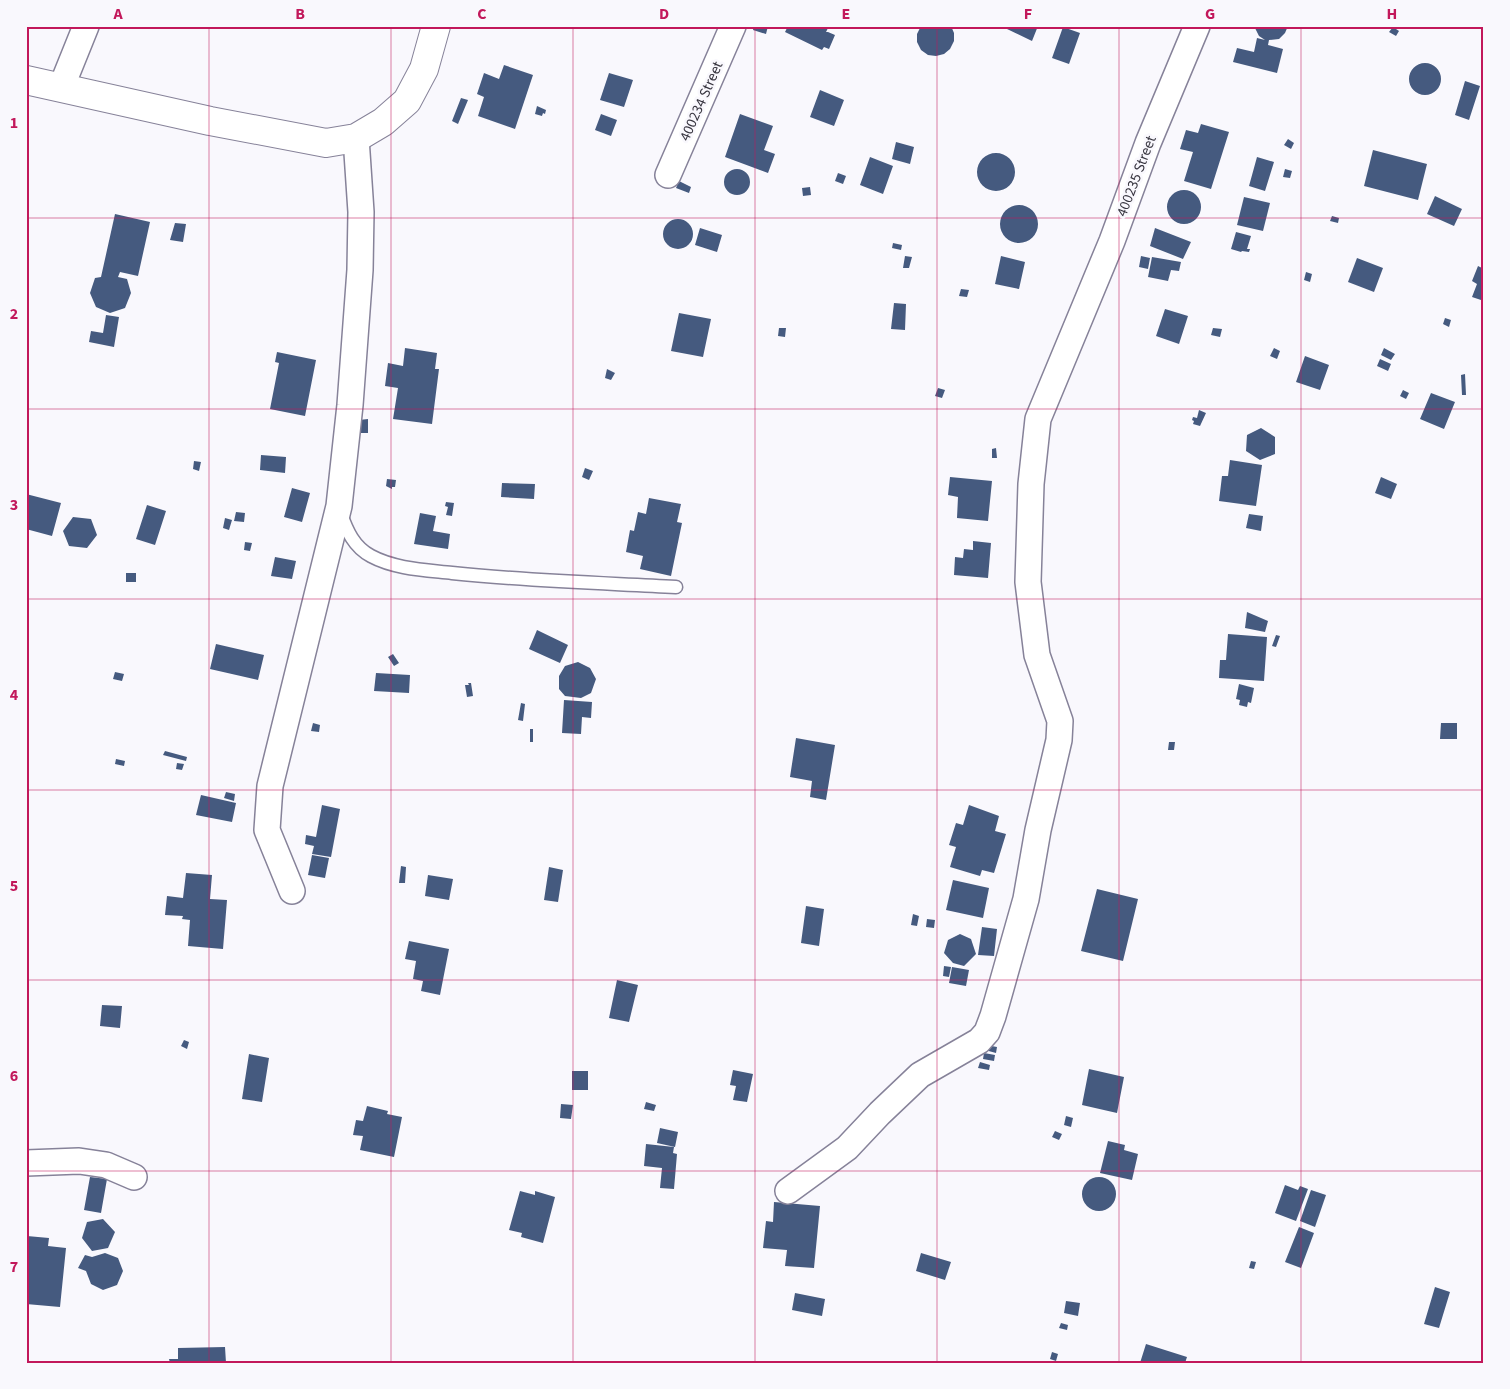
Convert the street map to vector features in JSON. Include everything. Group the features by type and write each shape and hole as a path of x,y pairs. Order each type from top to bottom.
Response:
{"street":[{"path":"61,88 86,26"},
{"path":"26,80 210,121 326,143 356,138 383,122 407,101 424,69 436,26"},
{"name":"400234 Street","path":"668,175 733,26"},
{"name":"400235 Street","path":"788,1191 847,1148 920,1075 979,1041 987,1032 993,1016 1026,899 1038,830 1059,740 1060,721 1037,655 1028,582 1031,484 1038,419 1112,241 1148,143 1197,26"},
{"path":"292,891 267,830 270,786 338,506 350,406 360,270 361,212 356,138"},
{"path":"26,1162 79,1161 106,1165 134,1177"}],"lane":[{"path":"338,506 349,534 362,550 381,561 398,566 497,578 676,587"}],"building":[{"path":"754,26 768,26 766,34 753,30"},
{"path":"788,26 829,26 826,32 835,35 829,49 824,47 822,50 785,32"},
{"path":"921,26 951,26 954,33 954,41 950,49 944,54 936,56 928,55 921,50 917,42 917,34"},
{"path":"1009,26 1038,26 1032,41 1007,29"},
{"path":"1254,26 1288,26 1285,33 1279,39 1269,40 1268,45 1283,49 1277,73 1233,62 1237,48 1254,52 1257,38 1265,40 1259,36"},
{"path":"1063,27 1080,33 1069,64 1052,58"},
{"path":"1393,27 1399,31 1396,36 1389,32"},
{"path":"1425,63 1431,64 1436,68 1440,73 1440,85 1436,90 1431,94 1425,95 1419,94 1414,90 1410,85 1409,79 1410,73 1414,68 1419,64"},
{"path":"504,65 533,75 515,129 478,116 484,97 477,94 484,73 499,79"},
{"path":"609,73 633,80 624,107 600,100"},
{"path":"1465,81 1480,86 1469,120 1455,115"},
{"path":"820,90 844,100 834,126 810,117"},
{"path":"461,98 468,100 458,124 452,121"},
{"path":"537,106 546,110 545,114 543,113 542,116 535,114"},
{"path":"601,114 617,120 611,136 595,130"},
{"path":"740,114 773,126 764,150 775,154 768,173 725,157"},
{"path":"1201,124 1229,132 1211,189 1184,181 1193,152 1180,149 1186,130 1198,133"},
{"path":"1288,139 1294,143 1291,149 1284,145"},
{"path":"896,142 914,147 910,164 892,159"},
{"path":"1373,150 1427,164 1418,200 1364,186"},
{"path":"996,153 1010,158 1015,172 1010,186 996,191 982,186 977,172 982,158"},
{"path":"870,157 893,166 883,194 860,185"},
{"path":"1257,157 1274,162 1265,191 1249,186"},
{"path":"737,169 746,173 750,182 746,191 737,195 728,191 724,182 728,173"},
{"path":"1285,169 1292,171 1290,178 1283,177"},
{"path":"838,173 846,176 843,184 835,181"},
{"path":"679,181 691,187 689,193 676,188"},
{"path":"810,187 811,195 803,196 802,188"},
{"path":"1184,190 1191,191 1196,195 1200,200 1200,214 1196,219 1191,223 1184,224 1177,223 1172,219 1168,214 1167,207 1168,200 1172,195 1177,191"},
{"path":"1435,196 1462,209 1454,226 1427,214"},
{"path":"1244,197 1270,203 1263,231 1237,225"},
{"path":"1019,205 1033,210 1038,224 1033,238 1019,243 1005,238 1000,224 1005,210"},
{"path":"115,214 150,222 138,276 120,272 118,277 127,279 131,293 125,308 110,313 96,307 90,293 95,278 101,277"},
{"path":"1332,216 1339,218 1338,223 1330,221"},
{"path":"678,219 684,220 692,228 692,240 684,248 678,249 672,248 664,240 663,234 664,228 672,220"},
{"path":"175,223 186,224 183,242 170,240"},
{"path":"700,228 722,235 717,252 695,245"},
{"path":"1155,228 1191,242 1183,259 1150,246"},
{"path":"1236,232 1251,236 1247,249 1250,249 1249,252 1231,249"},
{"path":"893,243 902,245 901,250 892,248"},
{"path":"905,256 912,257 909,268 903,268"},
{"path":"1001,256 1025,262 1019,289 995,284"},
{"path":"1141,256 1150,258 1148,269 1139,267"},
{"path":"1152,257 1181,262 1179,271 1171,270 1168,281 1148,277"},
{"path":"1357,258 1383,268 1374,292 1348,282"},
{"path":"1478,266 1484,269 1484,301 1472,297 1477,284 1472,281"},
{"path":"1306,272 1312,274 1310,282 1304,280"},
{"path":"961,289 969,290 967,297 959,296"},
{"path":"894,303 906,304 905,330 891,329"},
{"path":"1165,309 1188,316 1179,344 1156,336"},
{"path":"679,313 711,319 703,357 671,351"},
{"path":"106,315 119,317 114,347 89,342 91,331 103,333"},
{"path":"1445,318 1451,320 1449,327 1443,324"},
{"path":"779,328 786,328 785,337 778,336"},
{"path":"1213,328 1222,329 1220,337 1211,335"},
{"path":"405,348 437,353 435,369 439,369 432,424 393,419 398,388 385,386 388,363 403,366"},
{"path":"1274,348 1280,351 1277,359 1270,356"},
{"path":"1384,348 1395,354 1391,360 1381,355"},
{"path":"277,352 316,360 305,416 270,409 279,363 275,362"},
{"path":"1305,356 1329,365 1320,390 1296,382"},
{"path":"1380,359 1391,364 1388,371 1377,366"},
{"path":"607,369 615,373 611,380 605,378"},
{"path":"1465,374 1466,395 1462,395 1461,375"},
{"path":"938,388 945,390 942,398 935,396"},
{"path":"1403,390 1409,393 1406,399 1400,396"},
{"path":"1431,393 1455,402 1444,429 1420,419"},
{"path":"1199,410 1206,413 1200,426 1193,424 1194,421 1192,420 1193,417 1197,418"},
{"path":"368,419 368,433 360,433 359,420"},
{"path":"1261,428 1275,437 1275,454 1260,460 1246,451 1247,435"},
{"path":"996,448 997,458 992,458 992,449"},
{"path":"261,455 286,457 285,473 260,470"},
{"path":"1230,460 1262,465 1256,506 1219,501 1222,476 1228,476"},
{"path":"194,461 201,462 199,471 193,469"},
{"path":"585,468 593,471 589,480 582,477"},
{"path":"950,477 992,481 988,521 957,518 958,497 948,495"},
{"path":"1381,477 1397,484 1391,499 1375,493"},
{"path":"387,479 396,480 395,487 392,487 392,489 386,486"},
{"path":"502,483 535,484 534,499 501,497"},
{"path":"292,488 310,493 302,522 284,517"},
{"path":"26,494 61,503 52,536 26,529"},
{"path":"649,498 681,504 677,522 682,523 671,576 640,569 643,556 626,552 630,530 634,531 638,512 646,514"},
{"path":"446,502 454,503 452,516 446,515 448,507 445,506"},
{"path":"147,505 166,511 155,545 136,539"},
{"path":"236,512 245,513 244,522 234,521"},
{"path":"420,513 436,516 433,531 450,534 448,549 414,544"},
{"path":"1249,514 1263,516 1261,531 1246,528"},
{"path":"73,517 91,519 97,535 87,548 69,546 63,531"},
{"path":"225,518 232,520 229,530 223,528"},
{"path":"973,541 991,543 988,578 954,575 955,557 963,558 964,549 973,550"},
{"path":"245,542 252,543 250,551 244,550"},
{"path":"275,557 296,561 292,579 271,576"},
{"path":"126,573 136,573 136,582 126,582"},
{"path":"1247,612 1268,621 1265,632 1245,628"},
{"path":"537,630 568,645 560,663 529,649"},
{"path":"1228,634 1267,637 1264,681 1219,678 1220,660 1226,660"},
{"path":"1276,635 1280,636 1276,647 1272,646"},
{"path":"216,644 264,655 258,680 210,669"},
{"path":"393,654 399,663 394,666 388,657"},
{"path":"578,662 590,668 596,679 591,693 581,698 565,696 559,689 559,676 565,666"},
{"path":"115,672 124,674 122,681 113,679"},
{"path":"376,673 410,675 409,693 374,691"},
{"path":"468,683 471,683 473,696 467,697 465,685 469,685"},
{"path":"1239,684 1254,688 1251,703 1248,702 1247,707 1239,705 1240,700 1236,699"},
{"path":"564,700 592,702 591,718 582,717 581,734 562,733"},
{"path":"521,703 525,704 523,721 518,720"},
{"path":"313,723 320,725 319,732 311,731"},
{"path":"1441,723 1457,723 1457,739 1440,739"},
{"path":"530,729 533,729 533,742 530,742"},
{"path":"796,738 835,745 826,800 810,797 812,781 790,777"},
{"path":"1169,742 1175,742 1174,750 1168,750"},
{"path":"165,751 187,757 186,761 163,755"},
{"path":"116,759 125,761 124,766 115,764"},
{"path":"177,763 184,764 182,770 176,769"},
{"path":"226,792 235,794 234,801 224,798"},
{"path":"201,795 236,803 232,822 196,815"},
{"path":"322,805 340,809 331,857 312,854 314,846 305,844 306,835 316,837"},
{"path":"969,805 999,816 995,831 1006,834 994,873 982,870 980,876 950,867 956,847 949,845 956,823 963,825"},
{"path":"312,855 329,858 325,878 308,875"},
{"path":"401,866 406,867 405,883 399,883"},
{"path":"549,867 563,870 558,902 544,900"},
{"path":"186,873 212,875 210,899 227,900 223,949 188,946 190,920 182,919 183,916 165,915 167,896 183,898"},
{"path":"428,875 453,879 449,900 425,896"},
{"path":"953,880 989,888 983,918 946,910"},
{"path":"1097,889 1138,899 1123,961 1081,951"},
{"path":"806,906 824,909 819,946 801,943"},
{"path":"913,914 919,916 917,926 911,925"},
{"path":"927,919 935,920 934,928 926,927"},
{"path":"982,927 997,929 994,956 978,955"},
{"path":"960,934 971,939 976,954 964,966 953,963 944,953 948,940"},
{"path":"409,941 449,949 440,995 421,991 423,981 413,979 416,961 405,959"},
{"path":"944,966 951,967 949,977 943,976"},
{"path":"952,967 969,970 966,986 949,983"},
{"path":"617,980 638,985 629,1022 609,1018"},
{"path":"102,1005 122,1006 120,1028 100,1026"},
{"path":"184,1040 189,1042 187,1049 181,1046"},
{"path":"986,1045 997,1047 996,1053 985,1050"},
{"path":"984,1053 995,1055 994,1061 983,1059"},
{"path":"249,1054 269,1058 262,1102 242,1099"},
{"path":"980,1062 990,1065 989,1070 978,1068"},
{"path":"1089,1069 1124,1077 1117,1113 1082,1105"},
{"path":"733,1070 753,1074 747,1102 733,1100 736,1086 730,1085"},
{"path":"572,1071 588,1071 588,1090 572,1090"},
{"path":"646,1102 656,1105 654,1111 644,1109"},
{"path":"561,1104 573,1105 571,1119 560,1118"},
{"path":"367,1106 388,1111 387,1114 402,1117 394,1157 360,1150 363,1136 353,1135 356,1120 363,1121"},
{"path":"1066,1116 1073,1118 1071,1127 1064,1125"},
{"path":"660,1128 678,1132 675,1147 657,1143"},
{"path":"1055,1131 1062,1134 1059,1140 1052,1137"},
{"path":"1108,1141 1125,1145 1124,1150 1138,1154 1132,1180 1100,1173"},
{"path":"646,1144 674,1147 673,1153 677,1154 674,1189 660,1188 662,1168 644,1166"},
{"path":"90,1177 107,1179 101,1213 84,1210"},
{"path":"1099,1177 1106,1178 1111,1182 1115,1187 1115,1201 1111,1206 1106,1210 1099,1211 1092,1210 1087,1206 1083,1201 1082,1194 1083,1187 1087,1182 1092,1178"},
{"path":"1285,1185 1298,1190 1300,1186 1308,1189 1296,1221 1275,1213"},
{"path":"1311,1190 1326,1195 1315,1227 1300,1221"},
{"path":"520,1191 535,1195 535,1191 555,1197 543,1243 521,1237 522,1233 509,1230"},
{"path":"774,1202 820,1206 814,1268 785,1266 787,1250 763,1248 766,1221 773,1222"},
{"path":"103,1219 115,1232 108,1248 92,1251 82,1238 87,1222"},
{"path":"1299,1227 1314,1233 1301,1268 1285,1262"},
{"path":"27,1236 49,1238 48,1246 66,1248 60,1307 26,1304"},
{"path":"105,1253 118,1258 123,1271 117,1285 103,1290 91,1284 86,1271 78,1268 85,1255 92,1257"},
{"path":"921,1253 951,1262 945,1280 916,1271"},
{"path":"1251,1261 1256,1262 1254,1269 1249,1268"},
{"path":"1435,1287 1450,1292 1439,1328 1424,1324"},
{"path":"795,1293 825,1299 822,1316 792,1310"},
{"path":"1066,1301 1080,1303 1078,1316 1064,1313"},
{"path":"1061,1323 1068,1325 1067,1330 1059,1328"},
{"path":"1146,1344 1187,1357 1185,1363 1140,1363"},
{"path":"225,1347 226,1363 170,1363 169,1359 178,1359 178,1348"},
{"path":"1052,1352 1058,1354 1056,1361 1050,1359"}]}
